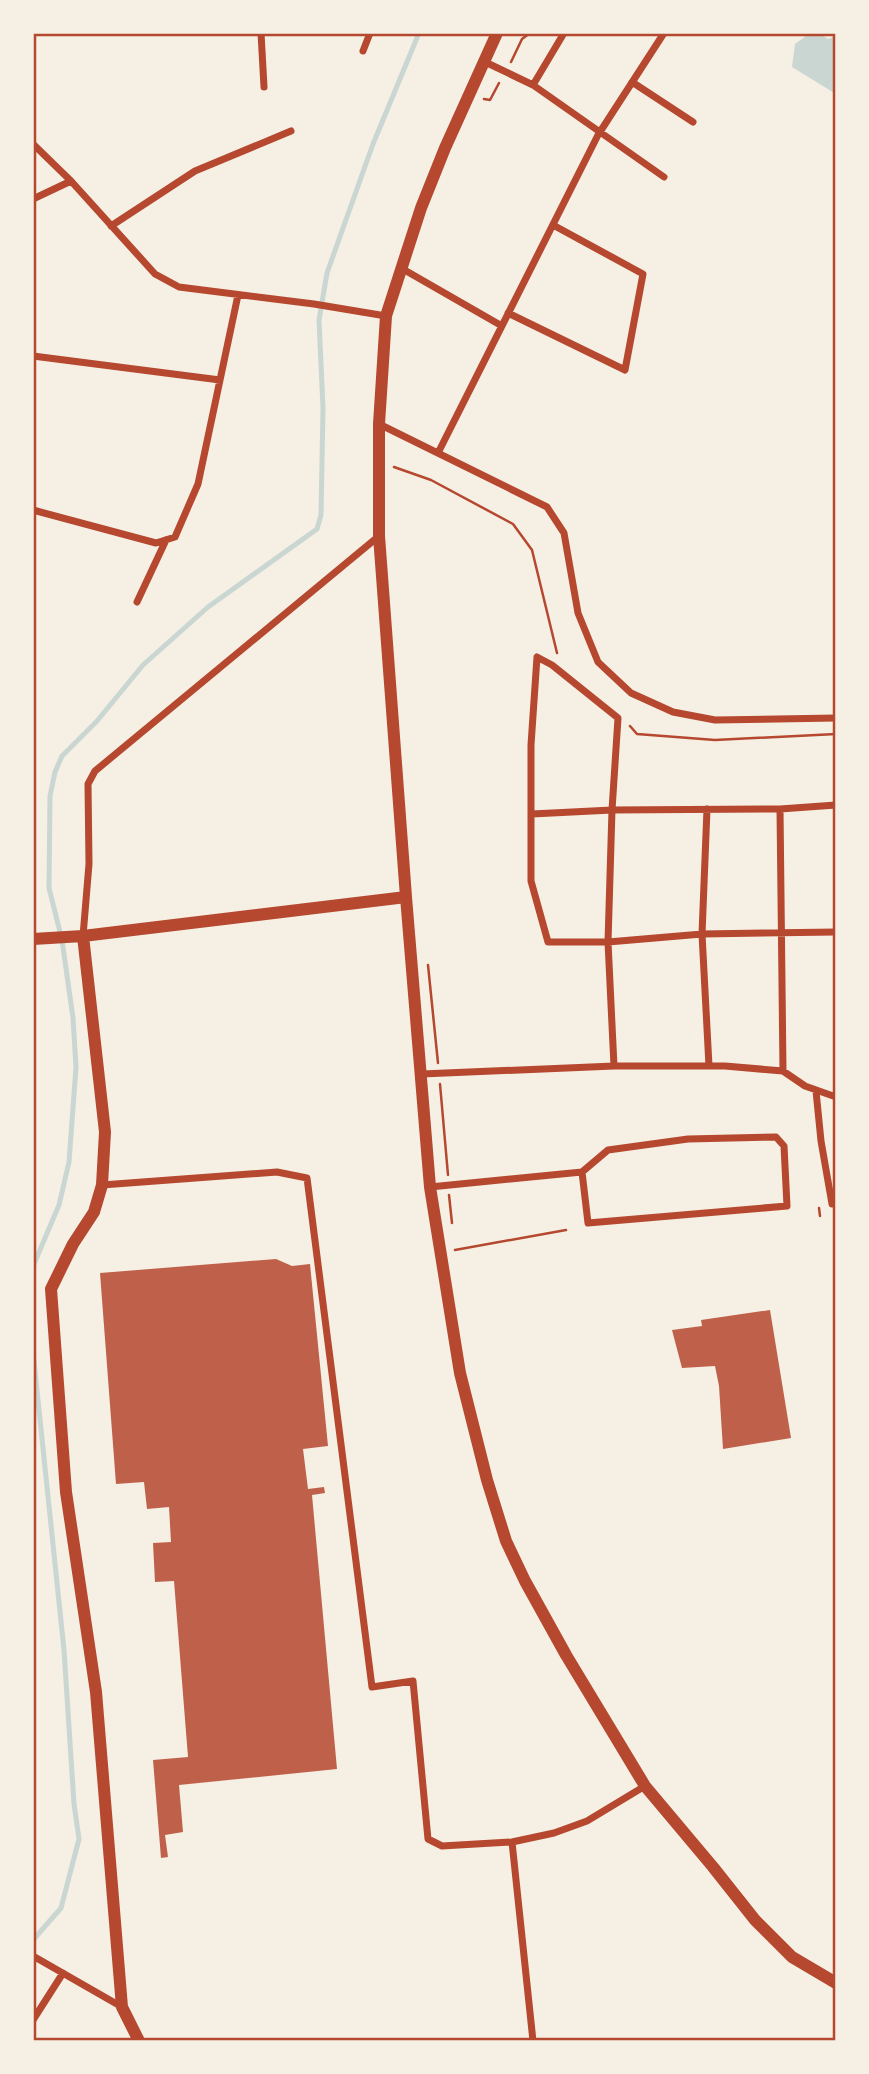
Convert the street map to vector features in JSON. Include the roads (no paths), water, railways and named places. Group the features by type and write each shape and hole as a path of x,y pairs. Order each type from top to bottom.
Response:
{"street":[{"path":"261,33 264,87"},
{"path":"363,51 370,33"},
{"path":"497,33 421,208 386,316 379,424 379,536 430,1187 460,1373 487,1480 506,1541 554,1634 645,1786 755,1920 792,1957 836,1983"},
{"path":"533,85 564,33"},
{"path":"438,453 600,132 664,33"},
{"path":"483,61 533,85 664,177"},
{"path":"632,82 693,122"},
{"path":"111,226 195,171 291,131"},
{"path":"33,144 71,181 155,274 178,287 386,316"},
{"path":"33,200 71,181"},
{"path":"508,313 625,370 643,274 553,225"},
{"path":"401,268 502,326"},
{"path":"33,510 156,543 175,537 198,484 238,295"},
{"path":"33,356 220,380"},
{"path":"379,424 547,507 565,533 578,613 598,662 631,693 673,712 715,720 836,718"},
{"path":"139,2041 122,2007 116,1956 96,1692 66,1492 51,1290 73,1244 94,1212 102,1185 105,1132 80,936 89,864 88,784 95,771 379,536"},
{"path":"137,602 166,540"},
{"path":"614,1066 608,942 618,718 552,665 537,657 531,745 531,881 548,942 608,942 702,934 836,932"},
{"path":"532,814 612,810 780,809 836,805"},
{"path":"707,809 702,934 709,1066"},
{"path":"780,809 783,1071"},
{"path":"33,939 80,936 406,897"},
{"path":"422,1074 614,1066 709,1066 783,1071 816,1091 836,1097"},
{"path":"816,1091 832,1204"},
{"path":"430,1187 582,1172 608,1150 688,1139 776,1137 784,1146 788,1206 588,1223 582,1172"},
{"path":"102,1185 277,1172 307,1178 372,1687 413,1681 428,1839 442,1846 512,1842 555,1833 587,1821 645,1786"},
{"path":"512,1842 533,2041"},
{"path":"33,1956 122,2007"},
{"path":"33,2020 63,1973"}],"waterway":[{"path":"33,1275 34,1264 59,1205 69,1162 76,1067 73,1018 62,940 49,888 50,796 55,772 62,756 97,721 143,665 208,607 317,529 321,515 323,408 319,320 327,273 373,144 419,33"},
{"path":"33,1352 64,1650 74,1804 79,1839 61,1908 33,1940"}]}
